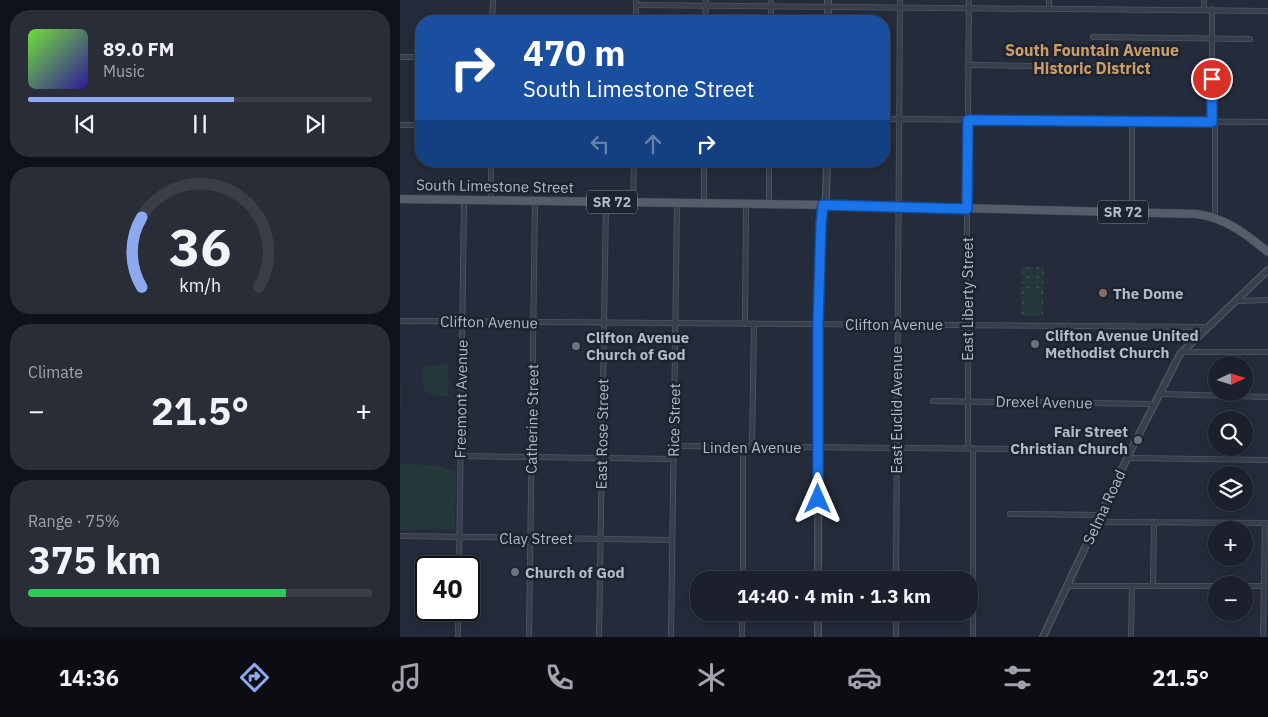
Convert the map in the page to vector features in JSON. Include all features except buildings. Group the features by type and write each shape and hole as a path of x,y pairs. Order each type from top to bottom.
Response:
{"main road":[{"name":"South Limestone Street","path":"400,199 823,205 1197,214 1215,218 1242,232 1268,252"}],"street":[{"path":"492,15 493,0"},
{"path":"706,0 706,15"},
{"path":"770,15 771,0"},
{"name":"East Euclid Avenue","path":"896,571 896,325 900,0"},
{"name":"East Liberty Street","path":"969,0 966,325 968,330 968,402 971,448 973,637"},
{"path":"1049,0 1049,8"},
{"path":"1204,0 1204,9"},
{"path":"636,3 706,6 771,6 828,3 900,7 1268,11"},
{"path":"1212,10 1215,218"},
{"path":"1093,37 1250,39"},
{"path":"400,57 415,57"},
{"path":"968,65 1093,67"},
{"path":"890,119 1268,122"},
{"path":"1132,122 1132,212"},
{"path":"400,125 415,125"},
{"path":"491,167 491,200"},
{"path":"634,167 634,202"},
{"path":"704,167 704,203"},
{"path":"769,167 769,205"},
{"path":"818,571 818,324 821,224 826,196 827,167"},
{"name":"Freemont Avenue","path":"459,556 464,200"},
{"name":"Catherine Street","path":"528,637 535,200"},
{"name":"East Rose Street","path":"600,637 606,202"},
{"name":"Rice Street","path":"670,637 677,203"},
{"path":"745,324 746,204"},
{"name":"Selma Road","path":"1043,637 1127,458 1182,352 1268,270"},
{"path":"1235,301 1268,300"},
{"name":"Clifton Avenue","path":"400,321 1208,328"},
{"path":"752,446 754,324"},
{"path":"1182,352 1268,352"},
{"path":"1160,394 1268,397"},
{"name":"Drexel Avenue","path":"933,401 1155,404"},
{"name":"Linden Avenue","path":"673,446 1131,450"},
{"path":"742,571 743,446"},
{"path":"460,456 673,459"},
{"path":"1127,458 1268,460"},
{"path":"1010,514 1100,514"},
{"path":"1097,522 1267,523 1263,637"},
{"path":"1153,586 1154,522"},
{"name":"Clay Street","path":"400,536 672,540"},
{"path":"1067,586 1208,586"},
{"path":"1132,586 1132,637"},
{"path":"1253,586 1264,586"},
{"path":"458,621 458,637"},
{"path":"742,621 742,637"},
{"path":"818,621 818,637"},
{"path":"896,621 896,637"}],"shaded area":[{"path":"1022,267 1044,267 1043,316 1021,316"},
{"path":"1040,269 1042,274 1025,275 1023,270"},
{"path":"1025,278 1040,278 1042,284 1032,286 1023,284"},
{"path":"1025,288 1040,288 1040,295 1025,295"},
{"path":"1025,297 1040,297 1040,304 1025,304"},
{"path":"1025,307 1040,307 1040,314 1025,313"},
{"path":"448,364 448,396 435,395 424,390 422,366"},
{"path":"400,382 401,382 400,464"},
{"path":"400,464 435,465 456,472 455,530 400,530"}],"place":[{"name":"The Dome","path":"1103,293"},
{"name":"Clifton Avenue United Methodist Church","path":"1035,344"},
{"name":"Clifton Avenue Church of God","path":"576,346"},
{"name":"Fair Street Christian Church","path":"1138,440"},
{"name":"Church of God","path":"515,572"}],"district":[{"name":"South Fountain Avenue Historic District","path":"1092,59"}],"route":[{"path":"818,499 818,324 823,205 967,209 968,120 1212,122 1212,79"}]}
